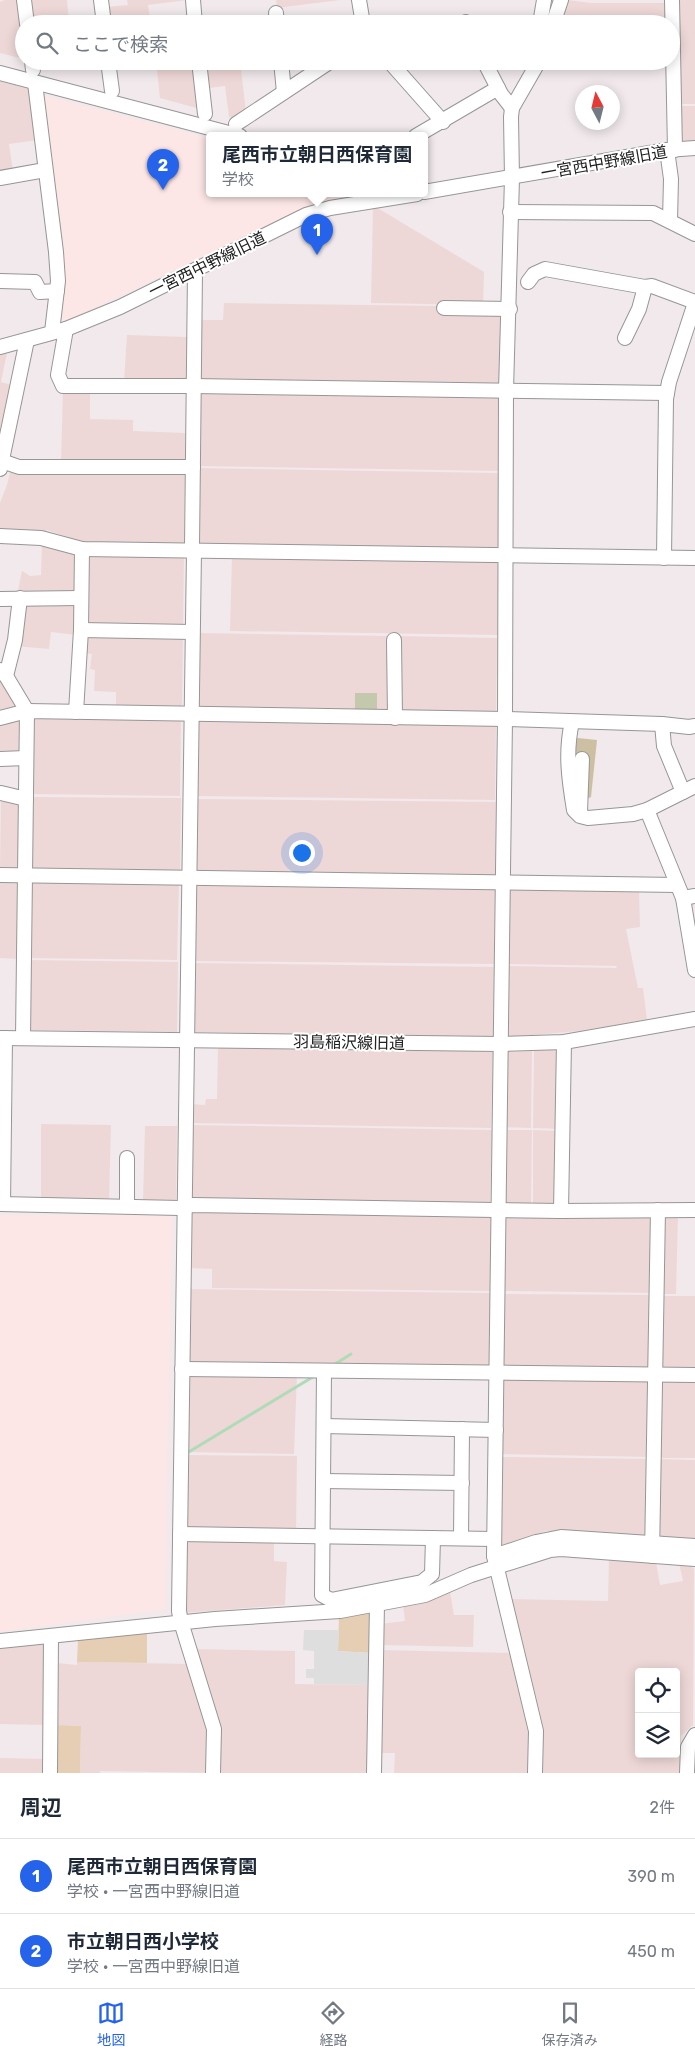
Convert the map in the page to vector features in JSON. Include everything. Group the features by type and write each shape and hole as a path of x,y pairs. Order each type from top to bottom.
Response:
{"street":[{"path":"24,0 26,15"},
{"path":"100,0 102,15"},
{"path":"192,0 194,15"},
{"path":"359,0 362,15"},
{"path":"542,15 544,0"},
{"path":"556,15 560,0"},
{"path":"671,15 672,0"},
{"path":"109,70 112,92"},
{"path":"200,70 205,114"},
{"path":"282,70 284,92"},
{"path":"0,73 34,71 238,130 284,92 317,70"},
{"path":"398,70 443,122"},
{"path":"489,70 512,108"},
{"path":"534,70 512,108 510,308 506,390 505,719 494,1539 495,1562 536,1731 535,1773"},
{"path":"668,70 667,95 671,150 670,220"},
{"path":"34,71 56,252 59,331 58,375 63,386 194,386 667,393"},
{"path":"424,132 498,88"},
{"name":"一宮西中野線旧道","path":"428,191 671,150 695,148"},
{"path":"0,178 45,170"},
{"name":"一宮西中野線旧道","path":"0,348 59,331 120,307 306,215 330,208 398,197"},
{"path":"510,212 653,213 695,234"},
{"path":"528,282 534,274 546,269 645,287 652,286 695,302 692,327 674,366 667,393 664,558"},
{"path":"195,271 192,547 194,551 179,1611 214,1729 213,1773"},
{"path":"0,281 35,282 40,292 57,291"},
{"path":"625,338 639,309 645,287"},
{"path":"444,308 510,308"},
{"path":"27,340 1,465 20,467 193,467"},
{"path":"0,536 41,538 82,549 695,558"},
{"path":"76,712 81,630 82,549"},
{"path":"20,598 15,640 3,673 27,711 23,1038"},
{"path":"0,599 81,598"},
{"path":"81,630 192,632"},
{"path":"394,640 395,718"},
{"path":"0,718 27,711 505,719 662,724 689,728 695,726"},
{"path":"572,722 568,736 567,758 574,810 580,816 588,818 632,814 647,810 689,789 664,746 662,724"},
{"path":"0,759 26,758"},
{"path":"580,816 582,759"},
{"path":"1,792 26,799"},
{"path":"647,810 685,893 695,970"},
{"path":"0,875 502,882 685,893"},
{"name":"羽島稲沢線旧道","path":"2,1038 500,1044 564,1042 695,1019"},
{"path":"2,1038 2,1204 185,1208 193,1205 499,1208 561,1211 695,1210"},
{"path":"561,1211 564,1042"},
{"path":"127,1158 127,1206"},
{"path":"652,1549 658,1210"},
{"path":"182,1369 695,1375"},
{"path":"324,1371 322,1595 332,1600 422,1582 432,1574 433,1538"},
{"path":"324,1426 496,1430"},
{"path":"461,1538 462,1429"},
{"path":"323,1481 462,1483"},
{"path":"180,1534 494,1539"},
{"path":"0,1641 181,1622 340,1611 425,1595 471,1575 536,1542 561,1537 652,1549 695,1560"},
{"path":"652,1549 695,1546"},
{"path":"374,1773 377,1604"},
{"path":"50,1773 52,1636"},
{"path":"687,1773 688,1747 695,1735"}],"shaded area":[{"path":"5,0 21,0 23,15 15,15 15,57 0,53 0,2"},
{"path":"27,0 67,0 68,15 29,15"},
{"path":"127,0 187,0 148,5 150,15 106,15 105,7 128,5"},
{"path":"276,0 340,0 277,8"},
{"path":"568,0 591,3 667,3 669,15 564,15"},
{"path":"676,0 695,0 695,104 676,104 676,70 680,70 680,15 676,15"},
{"path":"157,70 198,70 204,110 160,98"},
{"path":"206,70 241,70 246,112 237,119 229,117 225,86 209,88"},
{"path":"0,81 32,88 38,140 9,144 13,171 0,174"},
{"path":"41,95 206,137 206,197 343,197 348,200 304,209 63,323 58,318"},
{"path":"676,106 695,106 695,142 678,143"},
{"path":"373,207 376,207 484,272 483,305 371,303"},
{"path":"224,303 441,306 502,310 500,383 199,379 199,320 223,320"},
{"path":"127,335 187,337 186,382 124,381"},
{"path":"8,348 1,382 11,385 0,432 0,351"},
{"path":"63,389 90,389 90,419 133,420 133,431 185,433 186,465 61,463"},
{"path":"198,389 501,393 500,471 197,466"},
{"path":"11,468 185,469 184,543 82,542 47,530 43,534 0,532 0,503"},
{"path":"196,468 499,473 498,548 196,544"},
{"path":"42,542 78,552 79,591 17,596 22,571 30,576 41,575"},
{"path":"85,553 184,555 183,630 83,627"},
{"path":"232,556 498,559 498,635 230,631"},
{"path":"21,600 79,600 77,635 51,632 49,649 15,646"},
{"path":"83,632 183,633 182,710 116,709 116,692 94,691 95,670 90,669 92,654 82,653"},
{"path":"196,633 392,636 392,712 194,708"},
{"path":"398,636 497,638 496,712 397,711"},
{"path":"0,676 22,710 0,715"},
{"path":"23,716 22,757 0,757 0,721"},
{"path":"35,716 181,718 180,796 30,794 31,720"},
{"path":"194,718 496,724 495,800 194,796"},
{"path":"568,737 597,740 591,797 580,802"},
{"path":"1,795 21,799 21,870 0,870"},
{"path":"30,797 181,798 180,872 29,869"},
{"path":"193,799 496,802 495,876 193,873"},
{"path":"29,878 179,881 177,960 28,958"},
{"path":"0,879 21,880 20,959 0,958"},
{"path":"192,882 495,885 494,964 191,961"},
{"path":"506,890 639,892 640,927 626,929 638,988 643,988 647,1020 580,1031 509,1037 505,1032 505,966 616,968 617,966 505,964"},
{"path":"28,960 178,962 177,1032 31,1030 27,1026"},
{"path":"191,963 494,967 493,1037 195,1032 190,1027"},
{"path":"218,1048 493,1051 491,1128 188,1123 188,1104 205,1105 206,1099 217,1099"},
{"path":"561,1049 561,1129 533,1128 534,1050"},
{"path":"532,1051 531,1128 503,1127 506,1052"},
{"path":"41,1124 111,1125 109,1201 41,1201"},
{"path":"188,1125 492,1130 490,1205 188,1201"},
{"path":"145,1126 177,1126 176,1202 143,1201"},
{"path":"502,1130 532,1130 531,1203 502,1203"},
{"path":"533,1130 561,1131 560,1203 533,1203"},
{"path":"190,1209 492,1212 490,1291 212,1288 212,1269 189,1268"},
{"path":"502,1211 655,1214 654,1293 501,1291"},
{"path":"661,1213 678,1214 676,1294 660,1294"},
{"path":"0,1215 172,1215 165,1609 0,1632"},
{"path":"187,1289 490,1293 489,1367 186,1364"},
{"path":"501,1294 654,1295 654,1368 500,1368"},
{"path":"660,1296 695,1296 695,1369 660,1369"},
{"path":"185,1373 297,1374 294,1454 184,1452"},
{"path":"501,1377 654,1379 651,1457 500,1454"},
{"path":"659,1378 695,1381 695,1458 658,1458"},
{"path":"184,1455 297,1456 296,1532 184,1530"},
{"path":"500,1457 650,1459 648,1537 545,1531 503,1548 498,1544"},
{"path":"658,1459 695,1460 695,1540 657,1537"},
{"path":"185,1539 274,1540 274,1561 287,1562 285,1605 183,1613"},
{"path":"609,1557 656,1562 660,1585 683,1581 679,1563 688,1563 694,1569 693,1725 681,1736 681,1773 539,1773 507,1599 608,1601"},
{"path":"450,1592 454,1615 474,1615 473,1647 380,1645 381,1624 405,1621 403,1605"},
{"path":"370,1610 371,1653 338,1651 339,1615"},
{"path":"304,1630 339,1630 338,1651 371,1653 370,1685 314,1684 314,1678 306,1678 306,1669 314,1669 314,1651 303,1650"},
{"path":"147,1632 147,1663 77,1662 78,1640"},
{"path":"43,1643 48,1648 46,1725 0,1724 0,1646"},
{"path":"193,1649 295,1651 295,1684 370,1685 368,1773 217,1773"},
{"path":"381,1650 513,1653 533,1734 532,1773 394,1773 395,1753 379,1753"},
{"path":"77,1662 190,1664 210,1730 210,1773 100,1771 100,1773 80,1773 81,1726 56,1725 57,1663 77,1665"},
{"path":"56,1725 81,1726 80,1773 55,1773"},
{"path":"0,1758 46,1759 45,1773 0,1773"}],"green space":[{"path":"355,693 377,693 377,711 355,711"}],"waterway":[{"path":"332,1366 351,1354"},
{"path":"187,1453 316,1375"}],"place":[{"name":"市立朝日西小学校","path":"163,190"},
{"name":"尾西市立朝日西保育園","path":"317,255"}]}
